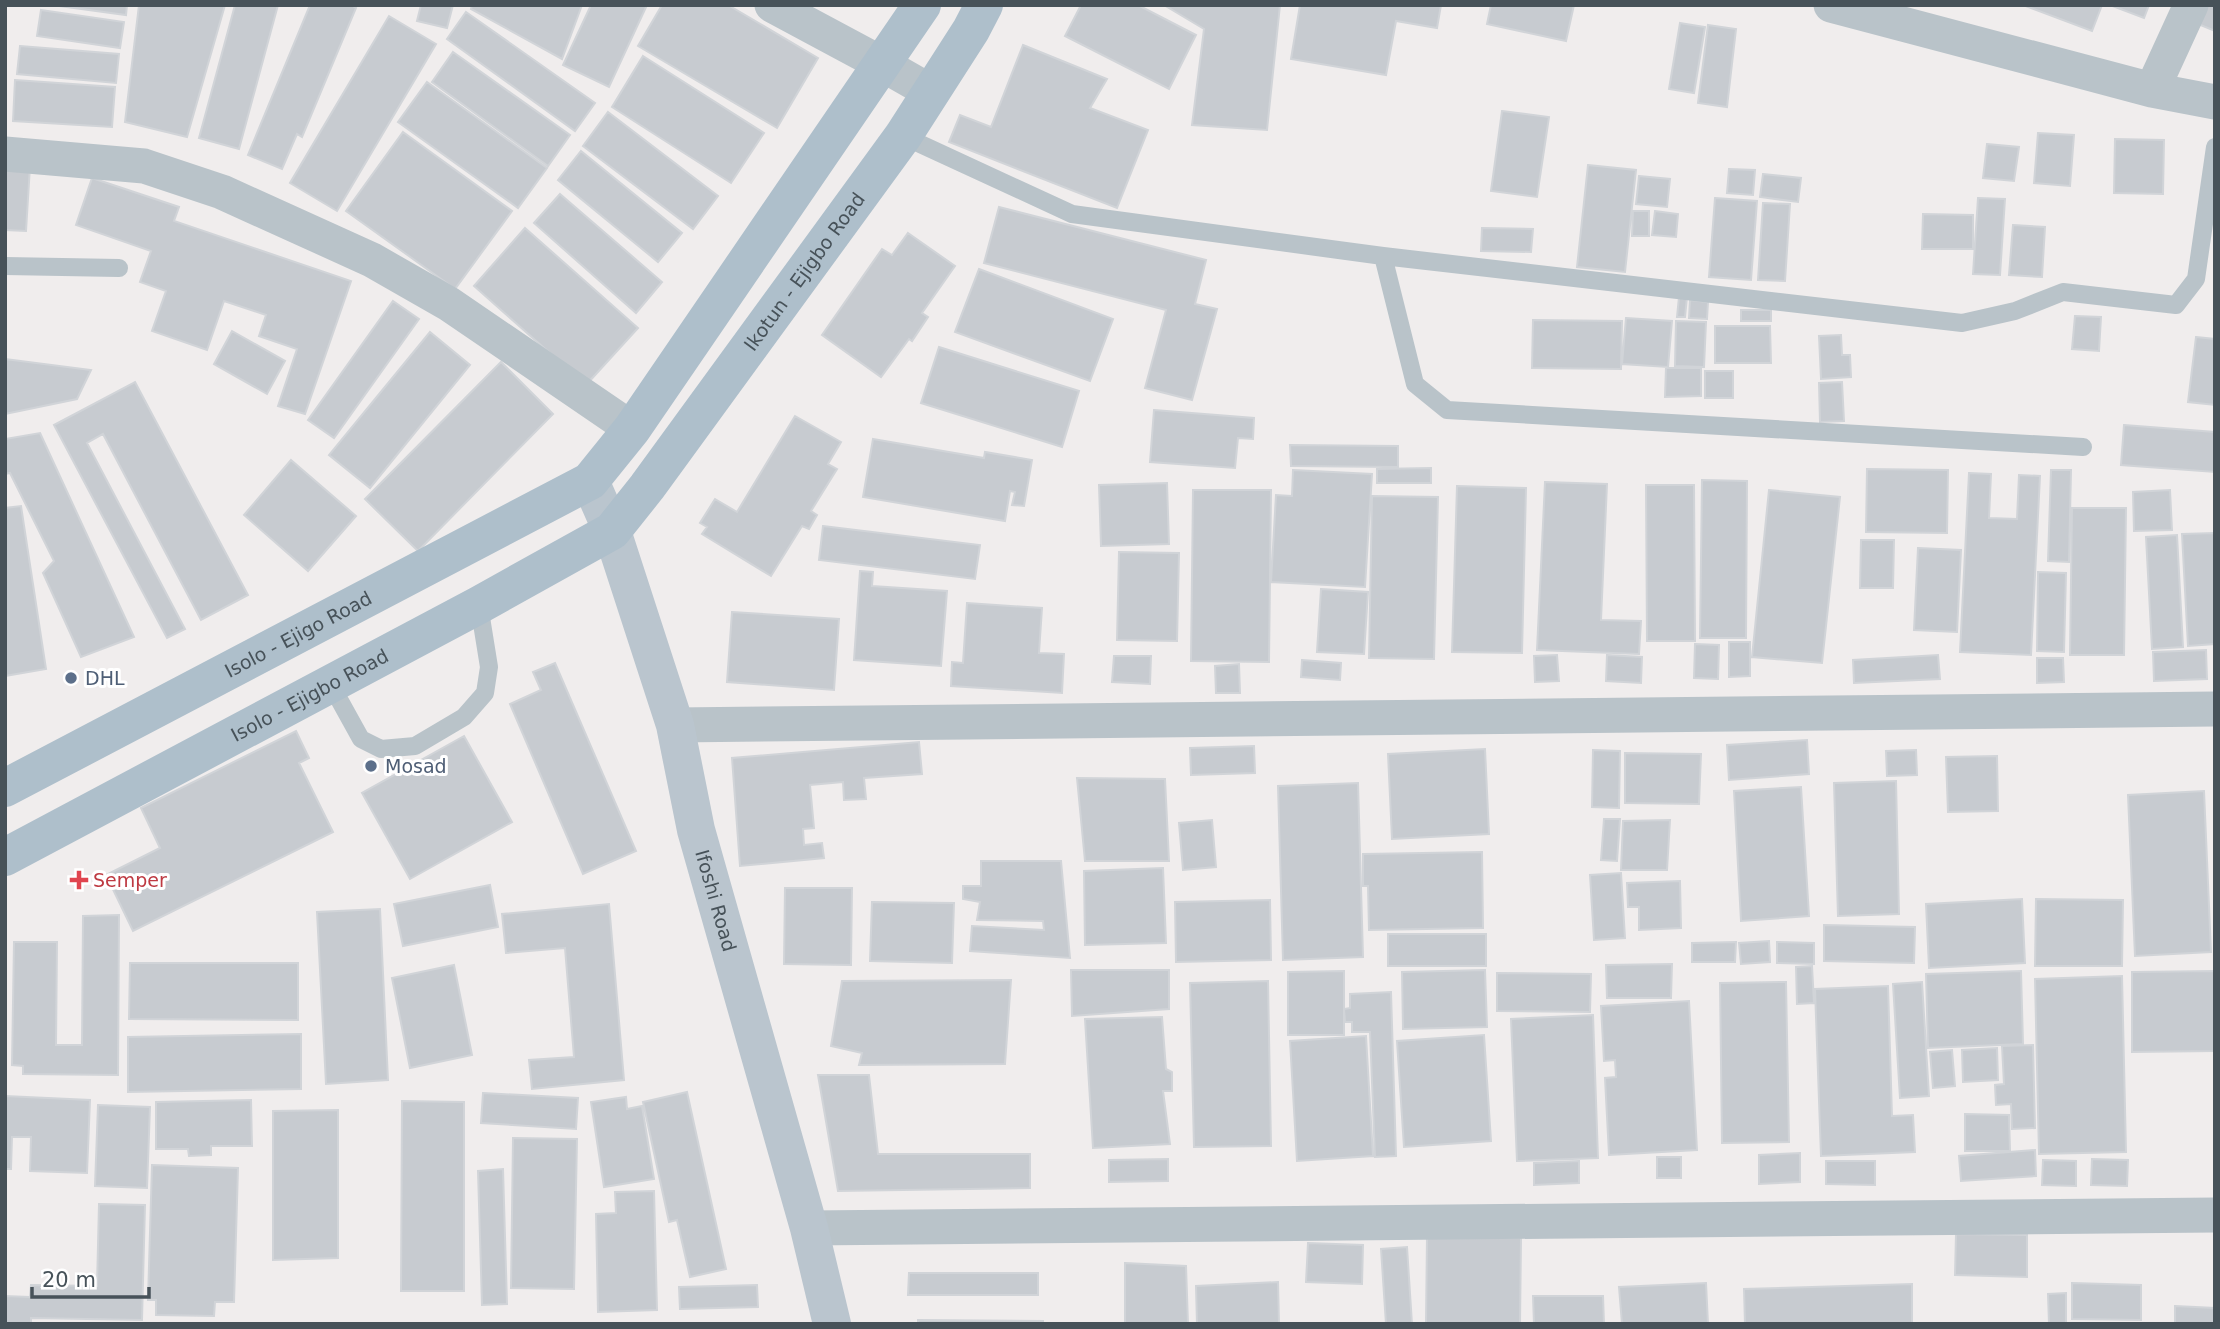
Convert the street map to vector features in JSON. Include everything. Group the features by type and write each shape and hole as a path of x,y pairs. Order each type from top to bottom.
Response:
{"main road":[{"path":"590,481 632,429 922,5"},
{"name":"Ikotun - Ejigbo Road","path":"612,531 904,136 984,5"},
{"name":"Ifoshi Road","path":"590,481 612,531 675,724 696,830 809,1228 832,1324"},
{"name":"Isolo - Ejigo Road","path":"5,788 590,481"},
{"name":"Isolo - Ejigbo Road","path":"5,857 479,605 612,531"}],"street":[{"path":"772,5 931,92"},
{"path":"1831,5 2152,90 2215,102"},
{"path":"2152,90 2191,5"},
{"path":"5,155 144,166 222,192 372,260 449,304 632,429"},
{"path":"675,724 2215,709"},
{"path":"809,1228 2215,1215"}],"lane":[{"path":"904,136 1072,214 1383,256 1962,323 2015,311 2063,292 2176,305 2196,279 2215,147"},
{"path":"1383,256 1415,384 1447,411 2082,447"},
{"path":"5,266 120,268"},
{"path":"330,683 361,739 381,749 415,746 464,718 485,693 489,667 479,605"}],"building":[{"path":"52,5 127,5 126,15"},
{"path":"139,5 225,5 187,137 125,122"},
{"path":"235,5 278,5 239,149 199,138"},
{"path":"310,5 351,5 356,8 302,137 297,134 282,169 248,155"},
{"path":"421,5 453,5 447,28 417,21"},
{"path":"472,5 582,5 562,59 471,9"},
{"path":"591,5 647,5 609,87 563,65"},
{"path":"662,5 728,5 818,58 777,128 638,46"},
{"path":"1081,5 1138,5 1196,35 1169,89 1065,36"},
{"path":"1164,5 1280,5 1267,130 1192,125 1204,29"},
{"path":"1300,5 1441,5 1437,28 1396,21 1386,75 1291,59"},
{"path":"1491,5 1574,5 1566,41 1487,24"},
{"path":"2023,5 2102,5 2092,31"},
{"path":"2110,5 2149,5 2144,18"},
{"path":"2206,5 2215,5 2215,31 2198,24"},
{"path":"41,10 124,22 120,48 37,36"},
{"path":"466,12 595,103 575,131 447,39"},
{"path":"389,16 436,44 337,211 290,183"},
{"path":"1680,23 1705,27 1694,93 1669,89"},
{"path":"1708,25 1736,29 1727,107 1698,103"},
{"path":"1023,45 1107,79 1090,108 1148,130 1117,208 949,142 960,115 991,127"},
{"path":"20,46 119,54 116,83 17,74"},
{"path":"453,52 570,135 548,166 432,82"},
{"path":"643,56 764,133 731,183 612,107"},
{"path":"15,80 115,87 112,127 13,121"},
{"path":"427,82 547,168 518,208 398,122"},
{"path":"1502,111 1549,117 1537,197 1491,191"},
{"path":"608,112 718,196 693,229 583,146"},
{"path":"403,132 512,211 455,289 346,211"},
{"path":"2038,133 2074,135 2070,186 2034,183"},
{"path":"2115,139 2164,140 2163,194 2114,193"},
{"path":"1987,144 2019,147 2014,181 1983,178"},
{"path":"581,151 682,233 658,262 558,180"},
{"path":"5,165 30,166 26,231 5,230"},
{"path":"1588,165 1636,170 1625,272 1577,267"},
{"path":"1729,169 1755,170 1753,195 1727,193"},
{"path":"1763,174 1801,178 1798,202 1760,197"},
{"path":"1639,176 1670,179 1667,207 1636,204"},
{"path":"92,178 179,207 174,221 351,281 305,414 278,406 297,349 259,336 266,315 224,301 207,350 152,331 166,291 140,282 151,251 76,225"},
{"path":"560,194 662,282 636,313 534,223"},
{"path":"1715,198 1757,201 1751,280 1709,277"},
{"path":"1978,198 2005,199 2000,275 1973,274"},
{"path":"1763,203 1790,204 1785,281 1758,280"},
{"path":"999,207 1206,260 1195,304 1217,309 1192,400 1145,388 1166,310 984,263"},
{"path":"1633,211 1649,211 1649,236 1632,236"},
{"path":"1655,211 1678,214 1676,237 1652,235"},
{"path":"1923,214 1973,215 1973,249 1922,249"},
{"path":"2013,225 2045,227 2042,277 2009,275"},
{"path":"525,228 638,328 586,385 474,286"},
{"path":"1482,228 1533,229 1531,252 1481,251"},
{"path":"908,233 955,266 922,313 928,317 912,341 909,339 881,377 822,335 882,249 892,255"},
{"path":"979,269 1113,319 1090,381 955,332"},
{"path":"1679,297 1687,297 1685,317 1677,317"},
{"path":"1690,300 1708,302 1707,319 1689,318"},
{"path":"393,301 419,319 334,438 308,420"},
{"path":"1741,310 1771,310 1771,321 1741,321"},
{"path":"2075,316 2101,317 2099,351 2072,349"},
{"path":"1626,318 1672,321 1668,367 1622,364"},
{"path":"1533,320 1622,321 1621,369 1532,368"},
{"path":"1676,321 1706,322 1704,367 1675,366"},
{"path":"1715,326 1770,326 1771,363 1715,363"},
{"path":"232,331 285,361 267,394 214,364"},
{"path":"430,332 470,365 370,488 329,455"},
{"path":"1841,335 1842,355 1850,355 1851,377 1821,379 1819,336"},
{"path":"2196,337 2215,339 2215,405 2188,402"},
{"path":"939,347 1079,391 1062,447 921,403"},
{"path":"5,359 91,370 77,399 5,414"},
{"path":"501,362 553,414 418,551 365,499"},
{"path":"1666,368 1701,368 1701,396 1665,397"},
{"path":"1705,371 1733,371 1733,398 1705,398"},
{"path":"135,382 248,595 201,620 103,434 87,443 185,629 167,638 54,425"},
{"path":"1842,382 1844,421 1820,422 1819,383"},
{"path":"1154,410 1254,418 1253,439 1238,438 1235,468 1150,462"},
{"path":"795,416 841,442 828,464 837,469 811,511 817,515 809,529 802,526 771,576 702,534 707,527 700,523 715,499 737,512"},
{"path":"2124,425 2215,432 2215,472 2121,465"},
{"path":"40,433 134,637 81,657 43,573 54,561 10,473 5,474 5,439"},
{"path":"873,439 984,458 985,452 1032,460 1024,506 1012,505 1015,492 1010,491 1005,521 863,497"},
{"path":"1290,445 1398,446 1398,467 1291,466"},
{"path":"291,460 356,516 308,571 244,515"},
{"path":"1431,468 1431,483 1377,483 1377,469"},
{"path":"1867,469 1948,470 1947,533 1866,532"},
{"path":"1293,470 1372,474 1365,587 1271,582 1276,495 1292,496"},
{"path":"2051,470 2071,470 2069,562 2048,561"},
{"path":"1969,473 1991,474 1989,518 2017,519 2019,475 2040,476 2031,655 1960,652"},
{"path":"1702,480 1747,481 1746,638 1700,638"},
{"path":"1545,482 1607,484 1601,620 1641,621 1639,654 1537,650"},
{"path":"1167,483 1169,544 1101,546 1099,485"},
{"path":"1646,485 1694,485 1695,641 1647,641"},
{"path":"1457,486 1526,488 1522,653 1452,652"},
{"path":"1193,490 1271,490 1269,662 1191,661"},
{"path":"1769,490 1840,497 1822,663 1752,657"},
{"path":"2170,490 2172,530 2134,531 2133,492"},
{"path":"1372,496 1438,497 1434,659 1369,658"},
{"path":"21,506 46,669 5,676 5,508"},
{"path":"2072,508 2126,508 2124,655 2070,655"},
{"path":"823,526 980,545 975,579 819,560"},
{"path":"2215,533 2215,644 2188,646 2182,534"},
{"path":"2177,535 2183,647 2152,649 2146,537"},
{"path":"1861,540 1894,540 1893,588 1860,588"},
{"path":"1918,548 1961,550 1957,632 1914,630"},
{"path":"1119,552 1179,553 1177,641 1117,640"},
{"path":"860,571 873,572 872,586 947,591 941,666 854,660"},
{"path":"2038,572 2066,573 2064,652 2037,651"},
{"path":"1321,589 1368,592 1364,654 1317,652"},
{"path":"967,603 1042,608 1039,653 1064,654 1062,693 951,686 952,662 963,663"},
{"path":"732,612 839,619 834,690 727,682"},
{"path":"1729,642 1750,642 1750,676 1729,677"},
{"path":"1695,644 1719,645 1718,679 1694,678"},
{"path":"2206,650 2207,679 2154,681 2153,652"},
{"path":"1557,655 1559,681 1535,682 1534,656"},
{"path":"1607,655 1642,657 1641,683 1606,681"},
{"path":"1938,655 1940,679 1854,683 1853,660"},
{"path":"1114,656 1151,656 1150,684 1112,682"},
{"path":"2037,658 2063,658 2064,682 2037,683"},
{"path":"1302,660 1341,663 1340,680 1301,677"},
{"path":"555,663 636,851 583,874 510,704 541,690 533,672"},
{"path":"1239,664 1240,693 1216,693 1215,666"},
{"path":"296,731 309,758 299,763 333,832 133,931 106,875 160,848 141,808"},
{"path":"464,736 512,822 410,879 362,793"},
{"path":"1807,740 1809,774 1729,780 1727,745"},
{"path":"919,742 922,774 864,778 866,799 844,800 843,782 810,785 814,828 803,829 804,845 822,843 824,858 740,866 732,758"},
{"path":"1254,746 1255,773 1191,775 1190,748"},
{"path":"1485,749 1489,834 1392,839 1388,754"},
{"path":"1593,750 1620,751 1619,808 1592,807"},
{"path":"1916,750 1917,775 1887,776 1886,751"},
{"path":"1625,753 1701,754 1699,804 1625,803"},
{"path":"1997,756 1998,811 1948,812 1946,757"},
{"path":"1077,778 1165,779 1169,861 1085,861"},
{"path":"1896,781 1899,914 1838,916 1834,783"},
{"path":"1358,783 1363,957 1283,960 1278,786"},
{"path":"1801,787 1809,916 1741,921 1734,791"},
{"path":"2204,791 2211,952 2135,956 2128,795"},
{"path":"1604,819 1620,819 1617,861 1601,860"},
{"path":"1212,820 1216,867 1183,870 1179,823"},
{"path":"1670,820 1667,870 1621,870 1623,821"},
{"path":"1482,852 1483,928 1369,930 1368,886 1363,886 1363,854"},
{"path":"981,861 1061,861 1070,958 970,951 972,926 1044,930 1043,921 977,920 980,902 963,899 963,886 981,886"},
{"path":"1163,868 1166,943 1085,945 1084,871"},
{"path":"1621,873 1625,938 1594,940 1590,875"},
{"path":"1680,881 1681,928 1639,930 1639,907 1628,907 1627,883"},
{"path":"490,885 498,927 403,946 394,904"},
{"path":"785,888 852,888 851,965 784,964"},
{"path":"2022,899 2025,963 1929,968 1926,904"},
{"path":"2036,899 2123,900 2122,966 2035,966"},
{"path":"1270,900 1271,960 1176,962 1175,902"},
{"path":"872,902 954,903 952,963 870,961"},
{"path":"609,904 624,1080 532,1089 529,1060 574,1057 565,948 506,953 502,914"},
{"path":"380,909 388,1080 326,1084 317,912"},
{"path":"119,915 118,1075 23,1074 23,1066 12,1065 14,942 57,942 56,1045 82,1045 83,916"},
{"path":"1824,925 1915,927 1914,963 1824,961"},
{"path":"1388,934 1486,934 1486,966 1388,966"},
{"path":"1769,941 1770,962 1741,964 1739,943"},
{"path":"1736,942 1735,962 1692,962 1692,943"},
{"path":"1777,942 1814,943 1814,964 1777,963"},
{"path":"130,963 298,963 298,1020 129,1019"},
{"path":"1672,964 1671,998 1607,998 1606,965"},
{"path":"454,965 472,1055 410,1068 392,978"},
{"path":"1812,966 1814,1003 1797,1004 1796,967"},
{"path":"1071,970 1169,970 1169,1009 1072,1016"},
{"path":"1485,970 1487,1027 1403,1029 1402,972"},
{"path":"1344,971 1344,1035 1288,1035 1288,972"},
{"path":"2021,971 2023,1044 1928,1048 1926,974"},
{"path":"2215,971 2215,1051 2132,1052 2132,972"},
{"path":"1497,973 1591,974 1590,1012 1497,1011"},
{"path":"2122,976 2126,1152 2039,1154 2035,979"},
{"path":"1011,980 1005,1064 859,1065 862,1053 831,1046 842,981"},
{"path":"1268,981 1271,1146 1194,1147 1190,983"},
{"path":"1786,982 1789,1142 1722,1143 1720,983"},
{"path":"1922,982 1929,1096 1900,1098 1893,984"},
{"path":"1888,986 1892,1116 1913,1115 1915,1152 1821,1156 1815,989"},
{"path":"1391,992 1396,1156 1375,1157 1370,1032 1352,1032 1352,1022 1345,1022 1344,1009 1350,1008 1350,994"},
{"path":"1689,1001 1697,1150 1609,1155 1605,1078 1616,1077 1615,1060 1604,1061 1601,1006"},
{"path":"1593,1015 1598,1158 1517,1161 1511,1019"},
{"path":"1162,1017 1166,1069 1172,1072 1172,1091 1163,1091 1170,1144 1093,1148 1085,1019"},
{"path":"301,1034 301,1089 128,1092 128,1037"},
{"path":"1484,1035 1491,1141 1404,1147 1397,1041"},
{"path":"1366,1036 1373,1156 1297,1161 1290,1041"},
{"path":"2033,1045 2035,1128 2012,1129 2011,1104 1996,1105 1995,1085 2004,1084 2002,1046"},
{"path":"1997,1048 1998,1080 1963,1082 1962,1050"},
{"path":"1952,1050 1955,1086 1933,1088 1930,1052"},
{"path":"818,1075 869,1075 878,1154 1030,1154 1030,1188 838,1191"},
{"path":"687,1092 726,1269 690,1277 677,1220 669,1222 643,1102"},
{"path":"483,1093 578,1098 576,1129 481,1123"},
{"path":"5,1096 90,1100 87,1173 30,1171 31,1137 12,1137 11,1169 5,1169"},
{"path":"626,1097 627,1109 642,1106 654,1179 604,1187 591,1102"},
{"path":"251,1100 252,1146 211,1146 211,1155 189,1156 188,1149 156,1149 156,1102"},
{"path":"402,1101 464,1102 464,1291 401,1291"},
{"path":"98,1105 150,1107 147,1188 95,1186"},
{"path":"338,1110 338,1258 273,1260 273,1111"},
{"path":"1965,1114 2009,1115 2010,1151 1965,1151"},
{"path":"513,1138 577,1139 574,1289 511,1288"},
{"path":"2035,1150 2036,1176 1961,1181 1959,1156"},
{"path":"1800,1153 1800,1182 1759,1184 1759,1155"},
{"path":"1657,1157 1681,1157 1681,1178 1657,1178"},
{"path":"1168,1159 1168,1181 1109,1182 1109,1160"},
{"path":"2092,1159 2128,1160 2127,1186 2091,1185"},
{"path":"2043,1160 2076,1161 2076,1186 2042,1185"},
{"path":"1579,1161 1579,1183 1534,1185 1534,1163"},
{"path":"1826,1161 1875,1161 1875,1185 1826,1184"},
{"path":"152,1165 238,1168 234,1302 215,1302 214,1316 156,1315 156,1300 148,1300"},
{"path":"503,1169 507,1304 482,1305 478,1171"},
{"path":"654,1191 657,1310 598,1312 596,1214 616,1213 615,1192"},
{"path":"99,1204 145,1205 142,1320 31,1318 31,1324 5,1324 5,1296 30,1297 31,1285 97,1286"},
{"path":"1956,1234 2027,1235 2027,1277 1955,1275"},
{"path":"1427,1237 1521,1238 1520,1324 1426,1324"},
{"path":"1308,1243 1363,1245 1362,1284 1306,1282"},
{"path":"1407,1247 1412,1324 1386,1324 1381,1249"},
{"path":"1125,1263 1186,1266 1188,1324 1125,1324"},
{"path":"909,1273 1038,1273 1038,1295 908,1295"},
{"path":"1278,1282 1279,1324 1197,1324 1196,1286"},
{"path":"1706,1283 1708,1324 1622,1324 1619,1287"},
{"path":"2072,1283 2141,1285 2141,1320 2072,1319"},
{"path":"1912,1284 1912,1324 1745,1324 1744,1289"},
{"path":"757,1285 758,1307 680,1309 679,1287"},
{"path":"2066,1293 2066,1324 2049,1324 2048,1294"},
{"path":"1533,1296 1603,1296 1604,1324 1534,1324"},
{"path":"2175,1306 2215,1308 2215,1324 2175,1324"},
{"path":"918,1320 1043,1321 1043,1324 918,1324"}],"place":[{"name":"DHL","path":"71,678"},
{"name":"Mosad","path":"371,766"},
{"name":"Semper","path":"79,880"}]}
